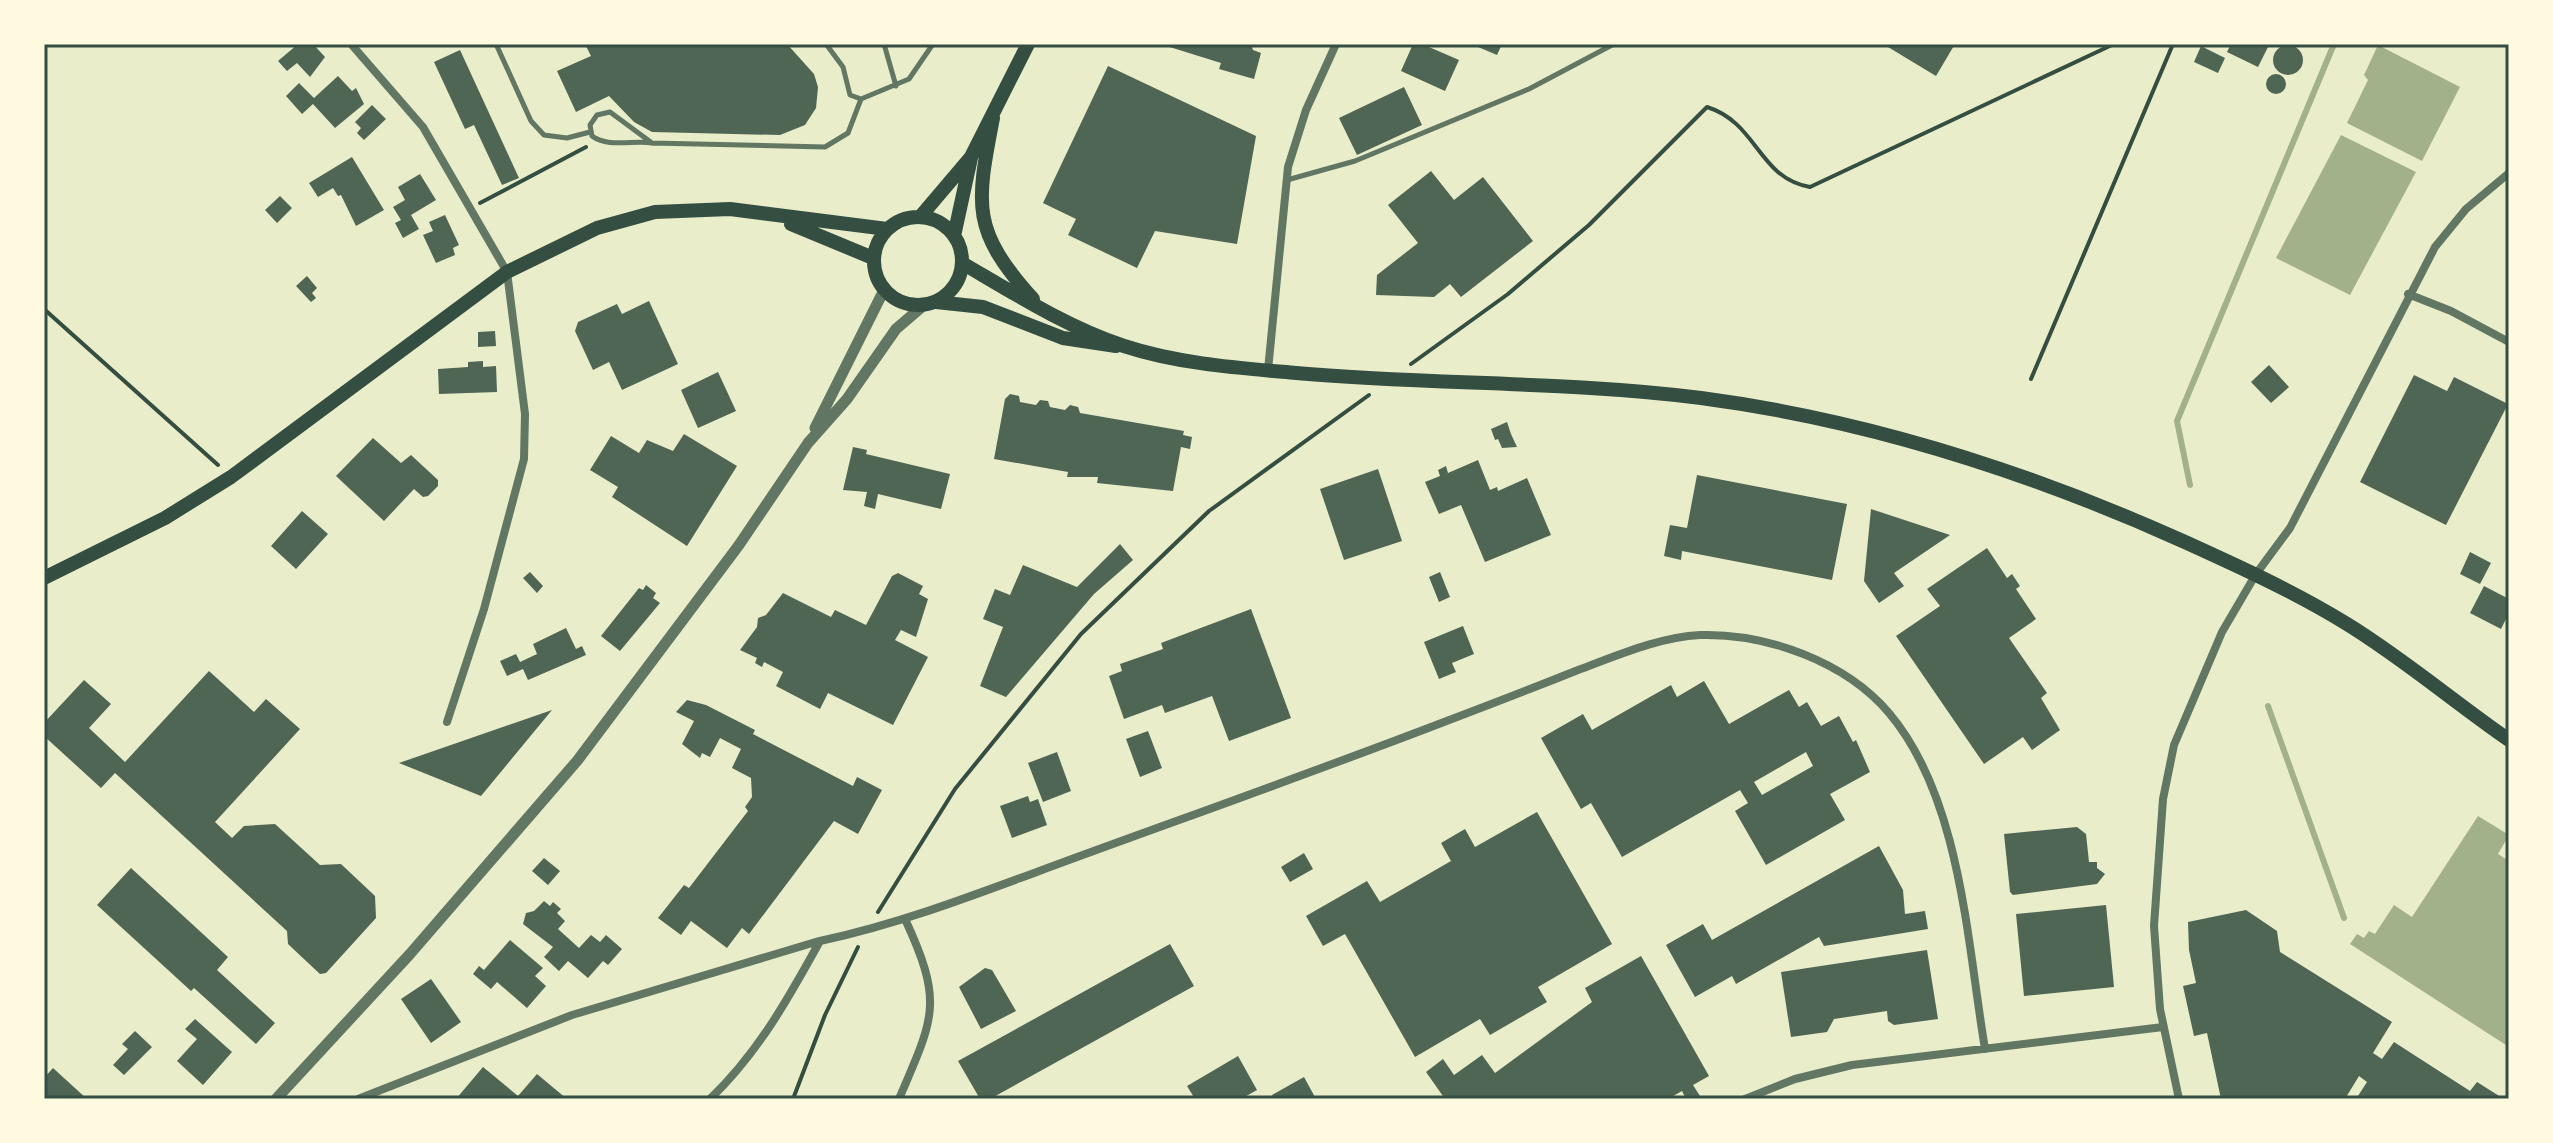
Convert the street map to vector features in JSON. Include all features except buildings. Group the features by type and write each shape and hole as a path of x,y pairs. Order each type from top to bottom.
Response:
{"main road":[{"path":"920,217 971,157 1028,44"},
{"path":"993,118 981,183 983,225 999,259 1044,311"},
{"path":"930,304 951,290 962,263 954,236 971,157"},
{"path":"44,578 165,518 231,477 507,272 597,228 655,212 730,209 776,218 887,229"},
{"path":"954,236 939,222 920,217 908,218 887,229 875,247 873,258 874,270 884,290 902,303 983,307 1079,342 1126,346 1202,363 1388,381 1609,390 1702,398 1819,418 1981,462 2128,516 2256,574 2355,629 2429,679 2509,740"},
{"path":"776,218 873,258"},
{"path":"962,263 1044,311 1126,346"}],"street":[{"path":"351,44 423,127 507,272 525,414 524,459 484,609 447,722"},
{"path":"1268,370 1286,180 1298,130 1336,44"},
{"path":"2179,1099 2163,1027 2154,926 2166,774 2200,678 2256,574 2290,528 2408,294 2435,247 2466,209 2509,173"},
{"path":"276,1099 410,954 577,761 744,539 808,443 884,290"},
{"path":"2408,294 2451,311 2509,342"},
{"path":"808,443 847,399 896,329 930,304"},
{"path":"358,1099 572,1015 820,941 894,923 1382,746 1615,656 1677,638 1728,637 1801,653 1860,686 1888,711 1915,748 1933,785 1951,847 1985,1049"},
{"path":"899,1099 933,1011 929,973 905,919"},
{"path":"710,1099 741,1068 770,1029 820,941"},
{"path":"1745,1099 1795,1079 1852,1065 2163,1027"}],"lane":[{"path":"496,44 531,121 544,135 567,138 590,132"},
{"path":"826,44 843,67 850,95 861,99 896,86 917,71 933,44"},
{"path":"884,44 896,86"},
{"path":"1286,180 1355,161 1529,89 1614,44"},
{"path":"590,132 598,140 825,147 848,133 861,99"},
{"path":"590,132 592,120 610,112 652,143"}],"path":[{"path":"793,1099 825,1015 866,931 955,789 1081,634 1209,511 1508,294 1578,235 1707,107 1724,112 1740,125 1773,171 1790,183 1810,187 2114,44"},
{"path":"2031,379 2173,44"},
{"path":"471,207 598,140"},
{"path":"44,309 140,391 231,477"}],"shaded area":[{"path":"2378,45 2460,87 2422,161 2347,123 2368,80 2364,75"},
{"path":"2341,135 2416,172 2350,295 2276,258"},
{"path":"2478,816 2509,835 2498,854 2509,861 2509,1047 2350,944 2357,934 2364,938 2369,931 2375,934 2394,905 2412,917"}],"waterway":[{"path":"2190,485 2177,421 2334,44"},
{"path":"2268,706 2344,918"}]}
